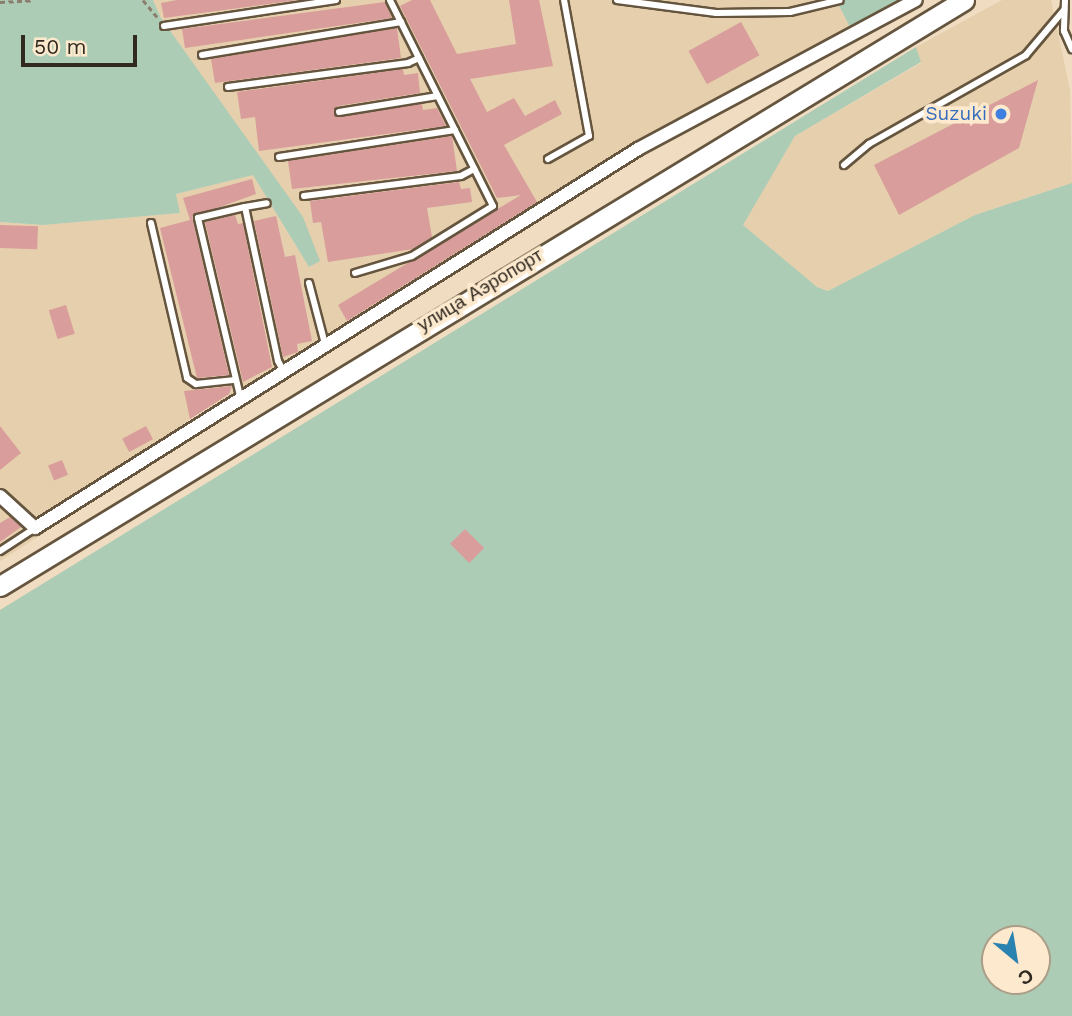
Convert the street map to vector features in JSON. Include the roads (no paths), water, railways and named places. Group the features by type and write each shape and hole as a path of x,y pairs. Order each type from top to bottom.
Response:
{"main road":[{"name":"улица Аэропорт","path":"0,586 312,392 964,0"}],"street":[{"path":"0,496 35,528 240,396 638,149 916,0"}],"lane":[{"path":"164,26 336,0"},
{"path":"355,273 412,256 493,206 390,0"},
{"path":"548,159 589,136 564,0"},
{"path":"617,0 716,13 790,12 840,0"},
{"path":"1065,0 1064,31 1072,49"},
{"path":"844,165 869,144 1026,55 1064,10"},
{"path":"202,55 401,22"},
{"path":"228,87 408,63 419,58"},
{"path":"339,113 438,96"},
{"path":"279,156 455,130"},
{"path":"304,196 461,176 474,169"},
{"path":"240,396 233,380 198,218 267,203"},
{"path":"245,207 278,361 283,370"},
{"path":"151,223 187,378 196,384 233,380"},
{"path":"309,283 325,344"},
{"path":"0,551 35,528"}],"place":[{"name":"Suzuki","path":"1001,114"}]}
